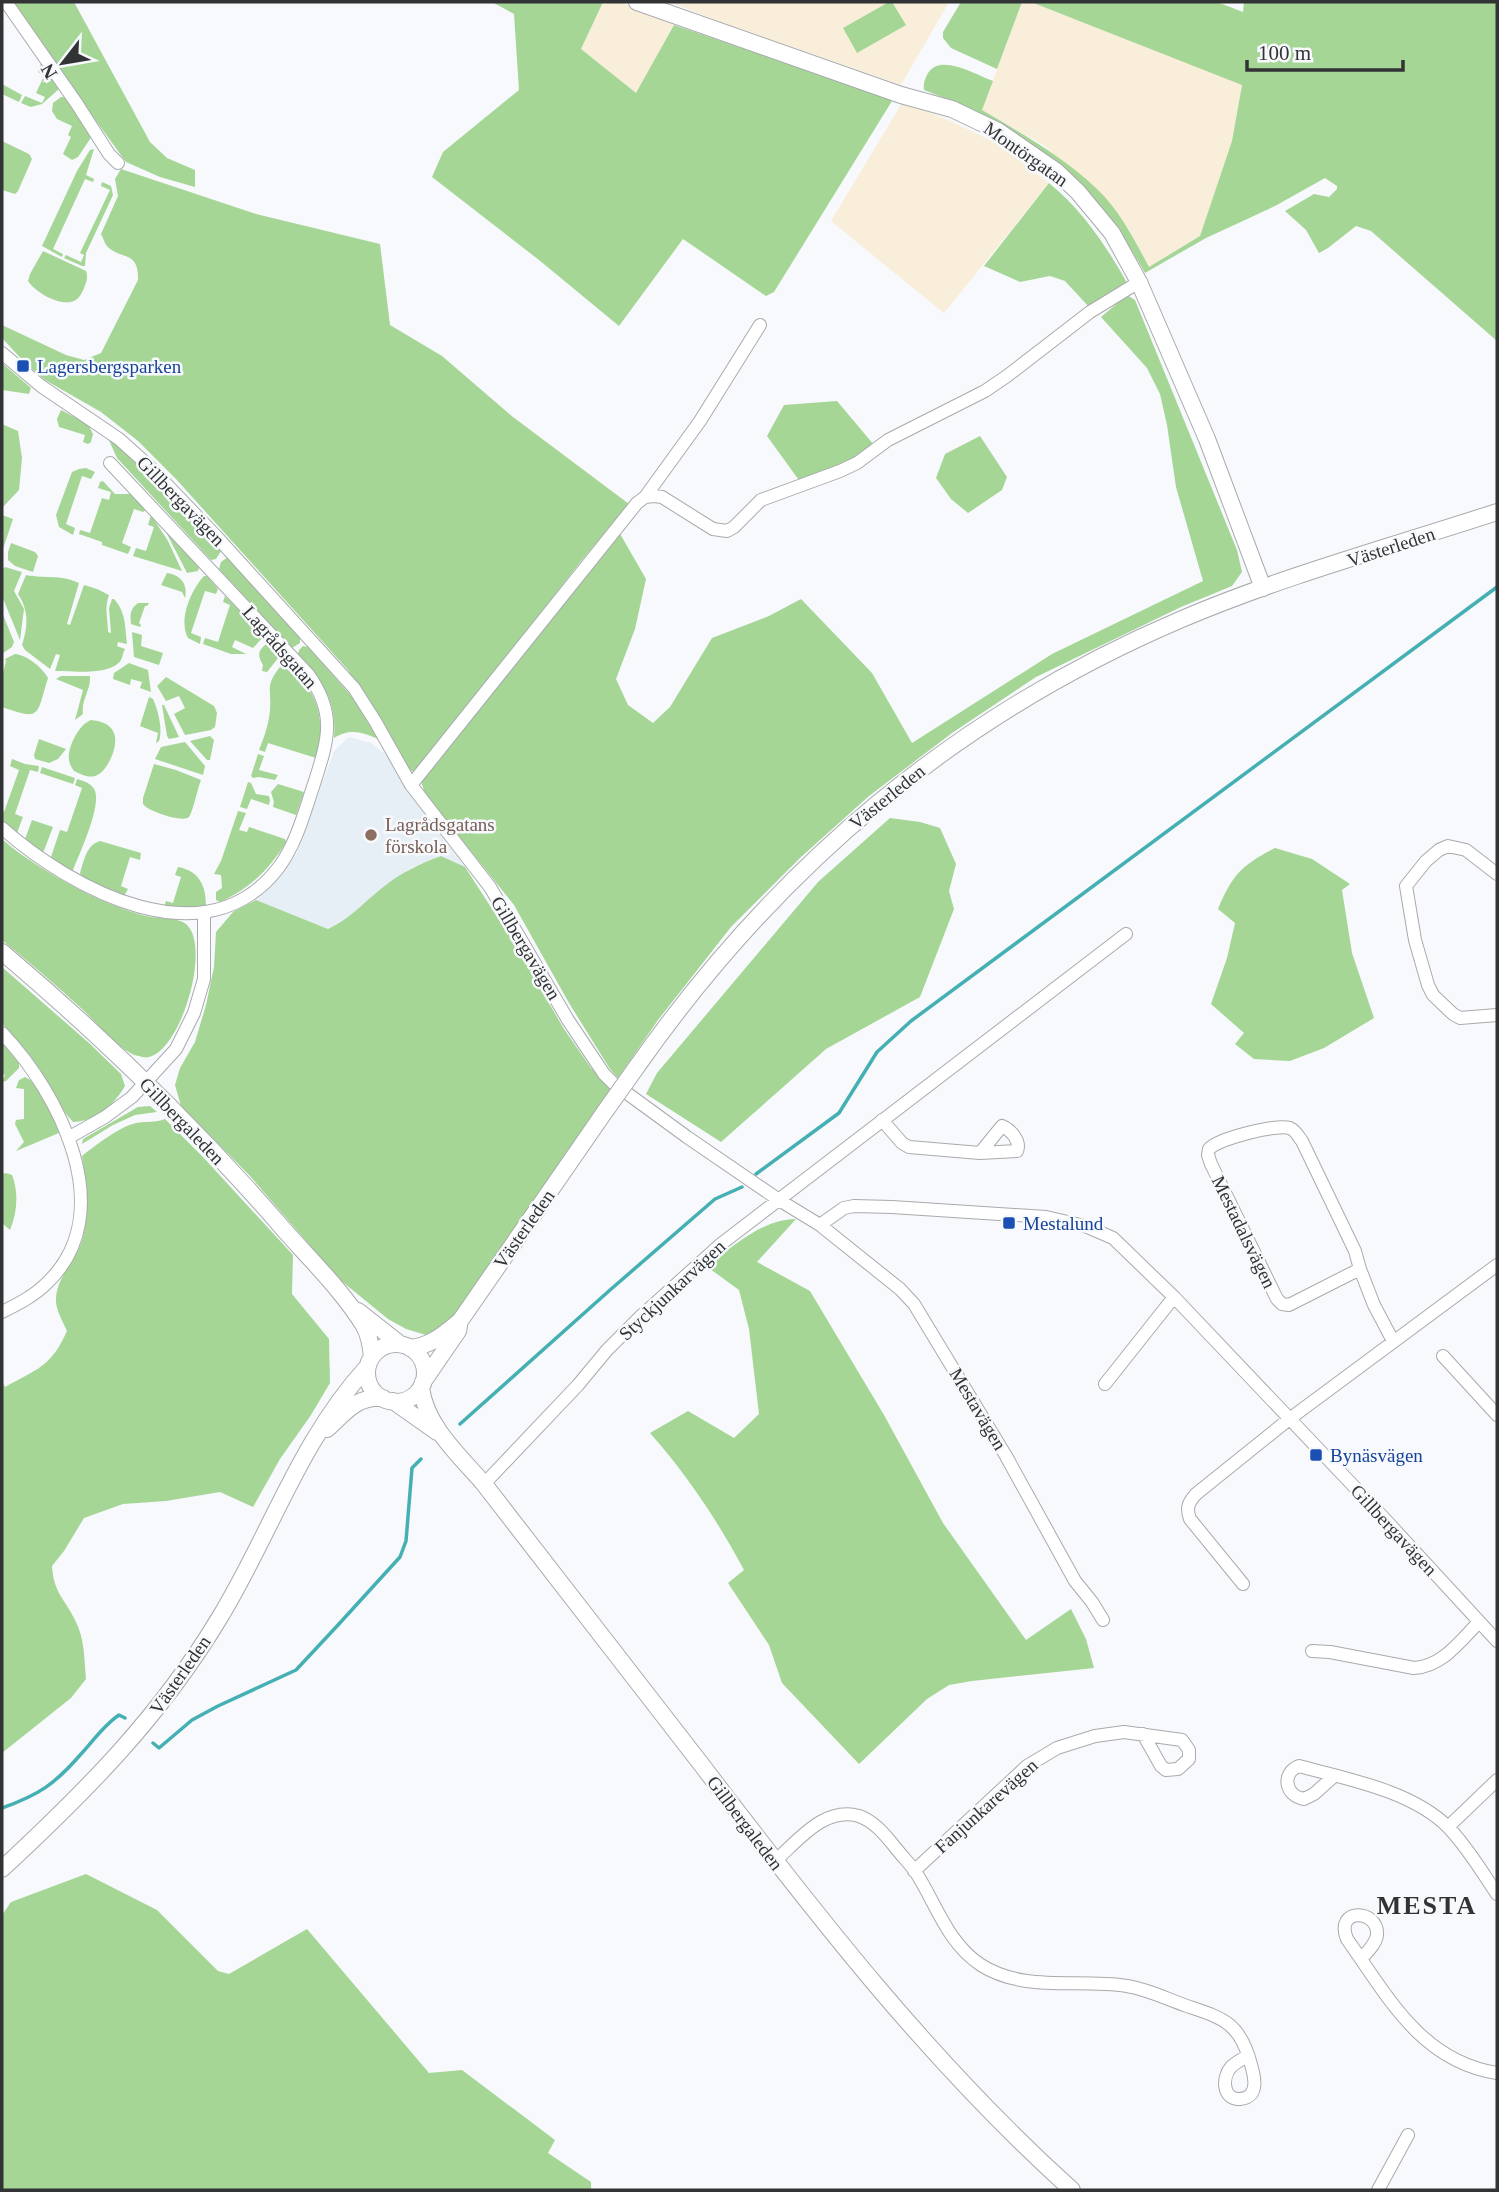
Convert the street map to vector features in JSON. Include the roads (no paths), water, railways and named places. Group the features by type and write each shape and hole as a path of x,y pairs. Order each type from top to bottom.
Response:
{"main road":[{"name":"Montörgatan","path":"637,2 901,95 952,109 998,131 1055,171 1078,192 1112,233 1139,282 1207,439 1263,588"},
{"name":"Västerleden","path":"405,1346 424,1347 460,1321 688,996 755,917 819,853 900,784 994,718 1090,662 1183,618 1263,588 1497,512"},
{"name":"Gillbergaleden","path":"2,952 145,1082 268,1210 348,1303 365,1327 371,1344 370,1362"},
{"name":"Gillbergaleden","path":"348,1303 405,1346"},
{"name":"Västerleden","path":"422,1385 458,1331 460,1321"},
{"path":"384,1346 405,1346 418,1354 424,1365 422,1385 409,1398 388,1400 374,1392 369,1382 370,1362 384,1346"},
{"name":"Västerleden","path":"2,1869 94,1782 175,1685 235,1591 317,1431 370,1362"},
{"name":"Gillbergaleden","path":"422,1385 422,1399 442,1435 484,1485 825,1926 919,2037 1000,2122 1072,2190"},
{"name":"Västerleden","path":"310,1446 354,1405 370,1397 388,1400"},
{"name":"Gillbergaleden","path":"388,1400 442,1435"}],"street":[{"path":"6,2 109,154 118,163"},
{"path":"645,497 662,497 713,529 727,531 761,500 792,491 857,463 888,440 985,391 1083,317 1139,282"},
{"path":"411,785 637,503 645,497 700,421 760,325"},
{"name":"Gillbergavägen","path":"2,353 41,386 119,439 148,466 216,536 354,688 411,785 490,887 568,1020 604,1074 628,1096 779,1200 820,1225 836,1212 854,1206 1046,1217 1094,1229 1114,1238 1174,1297 1497,1641"},
{"name":"Lagrådsgatan","path":"2,828 52,867 131,905 159,912 204,913 231,904 256,889 286,857 295,842 324,753 329,726 327,713 324,699 308,674 110,463"},
{"path":"1497,874 1466,850 1448,846 1426,861 1406,886 1415,940 1433,995 1460,1018 1497,1015"},
{"path":"68,1138 120,1107 176,1049 194,1013 204,979 204,913"},
{"name":"Styckjunkarvägen","path":"484,1485 578,1385 607,1350 721,1244 1126,934"},
{"path":"2,1033 38,1077 52,1101 68,1138 81,1191 78,1230 71,1248 49,1282 2,1312"},
{"path":"882,1120 902,1143 909,1147 980,1153"},
{"name":"Mestadalsvägen","path":"1360,1269 1289,1305 1282,1304 1274,1293 1211,1164 1209,1149 1221,1140 1237,1135 1287,1127 1294,1130 1356,1251 1374,1305 1393,1341"},
{"name":"Mestavägen","path":"820,1225 890,1280 914,1304 1006,1456 1075,1581 1103,1620"},
{"path":"1243,1584 1190,1519 1187,1511 1196,1494 1288,1420 1497,1265"},
{"path":"1105,1384 1174,1297"},
{"path":"1443,1356 1497,1415"},
{"path":"1312,1651 1414,1668 1424,1667 1442,1658 1479,1622"},
{"name":"Fanjunkarevägen","path":"914,1871 1027,1766 1042,1756 1057,1748 1095,1736 1124,1732 1143,1734"},
{"path":"1334,1776 1387,1791 1448,1827 1497,1894"},
{"path":"1448,1827 1497,1780"},
{"path":"775,1861 821,1821 834,1815 861,1817 888,1838 914,1871 950,1933 969,1956 988,1969 1020,1980 1127,1986 1150,1992 1229,2022 1241,2035 1248,2055"},
{"path":"1361,1959 1395,2008 1433,2047 1462,2064 1497,2073"},
{"path":"1378,2190 1408,2135"}],"waterway":[{"path":"756,1174 839,1113 877,1052 911,1021 1497,587"},
{"path":"460,1424 715,1199 742,1187"},
{"path":"153,1743 159,1748 192,1720 296,1670 400,1557 406,1541 412,1468 421,1459"},
{"path":"2,1808 46,1787 72,1764 108,1723 119,1715 125,1718"}],"place":[{"name":"Lagersbergsparken","path":"23,366"},
{"name":"Lagrådsgatans förskola","path":"371,835"},
{"name":"Mestalund","path":"1009,1223"},
{"name":"Bynäsvägen","path":"1316,1455"}],"district":[{"name":"MESTA","path":"1427,1905"}]}
